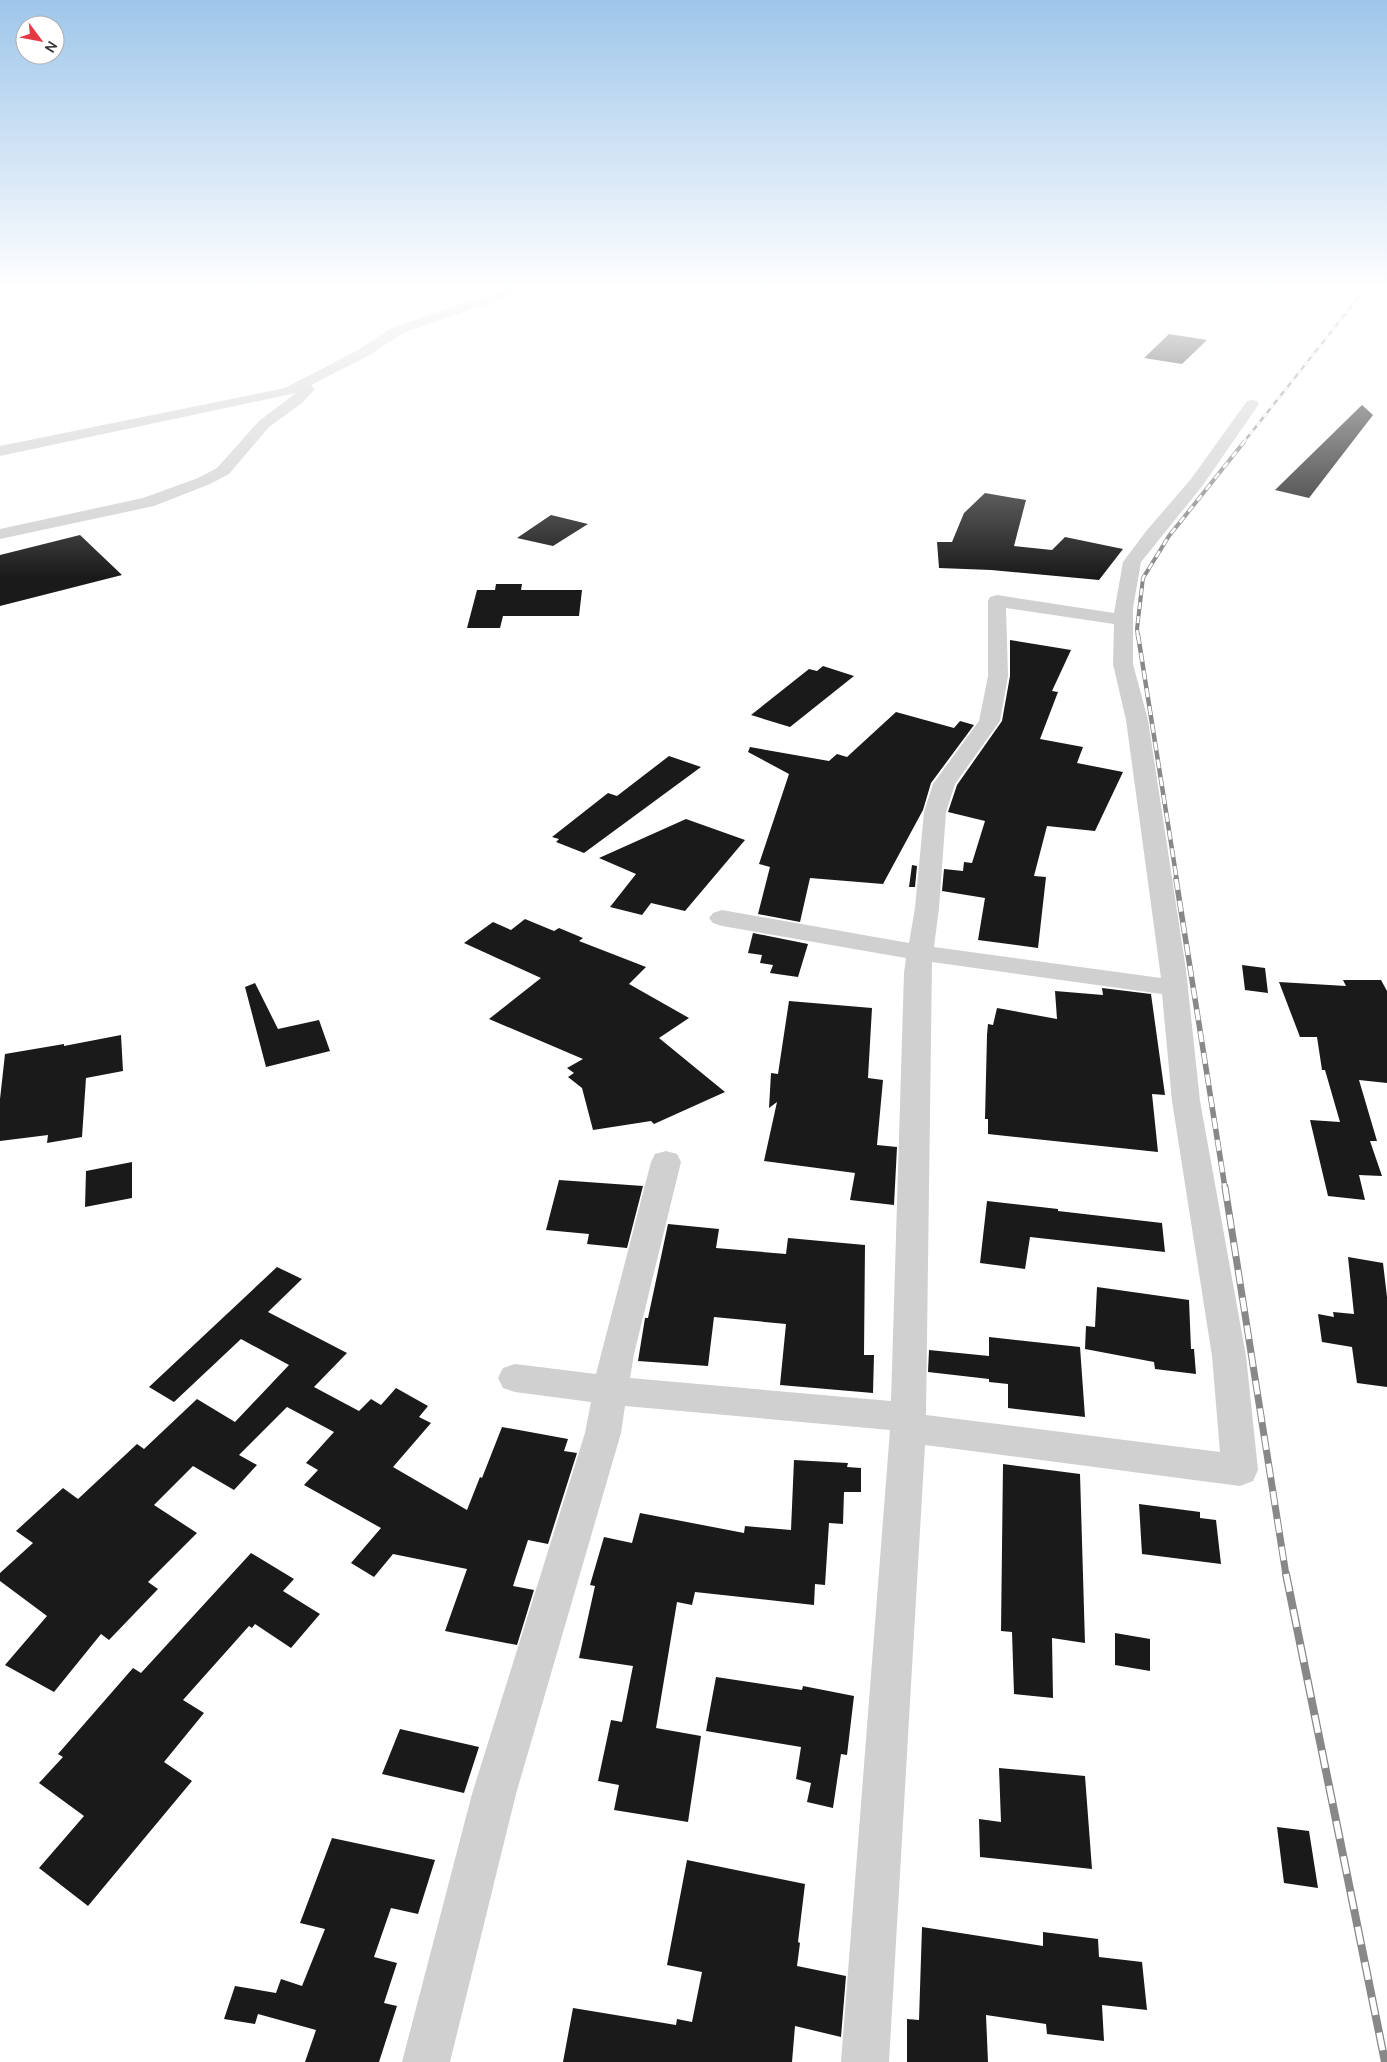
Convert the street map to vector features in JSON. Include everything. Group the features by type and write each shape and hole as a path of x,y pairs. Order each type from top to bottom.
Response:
{"street":[{"path":"0,451 288,391 300,385"},
{"path":"0,534 148,502 204,481 223,471 264,424 297,400 311,385"},
{"path":"515,1378 908,1423 1240,1470 1229,1356 1186,1101 1175,988 1136,720 1123,664 1124,608 1132,562 1158,526 1197,482 1252,404"},
{"path":"865,2062 908,1423 917,973 927,908 934,812 944,784 989,720 998,676 997,601 1124,620"},
{"path":"722,918 920,952 1175,988"},
{"path":"426,2062 494,1794 603,1433 617,1354 666,1162"}],"building":[{"path":"1362,405 1373,415 1309,498 1275,490"},
{"path":"985,493 1026,500 1014,546 1052,550 1065,537 1123,549 1099,580 991,570 939,568 937,542 952,542 964,513"},
{"path":"551,515 588,524 553,546 517,538"},
{"path":"80,535 122,575 0,606 0,555"},
{"path":"496,584 522,584 521,590 582,590 579,616 503,616 500,628 467,628 477,590 495,590"},
{"path":"1010,640 1071,650 1052,691 1058,692 1040,739 1083,747 1077,763 1123,772 1095,831 1047,826 1034,876 1046,877 1038,948 978,940 985,898 942,891 944,869 963,871 964,862 972,863 985,821 948,812 957,785 1002,721 1010,676"},
{"path":"823,666 854,676 790,727 751,715 809,669 817,671"},
{"path":"896,712 954,728 960,721 974,725 931,783 923,810 883,884 810,878 800,922 758,914 770,867 759,864 789,774 748,752 750,747 829,761 837,754 847,757"},
{"path":"669,756 701,767 584,853 556,842 559,839 552,837 608,793 617,796"},
{"path":"686,819 745,840 685,911 651,903 642,915 610,907 636,874 599,858"},
{"path":"912,865 917,866 915,887 909,887"},
{"path":"525,919 554,931 559,928 583,938 579,941 646,967 629,984 689,1018 659,1038 725,1092 654,1124 651,1121 593,1130 582,1088 568,1077 574,1073 567,1068 583,1059 489,1019 541,978 464,943 493,922 511,930"},
{"path":"753,933 808,944 798,977 770,973 773,965 760,963 762,955 748,953"},
{"path":"1242,965 1265,968 1268,993 1245,990"},
{"path":"1343,980 1381,980 1387,991 1387,1083 1359,1080 1377,1141 1370,1141 1382,1176 1359,1175 1365,1200 1328,1196 1310,1120 1340,1122 1325,1070 1322,1070 1317,1037 1300,1037 1279,982 1346,986"},
{"path":"255,983 278,1029 319,1020 330,1051 266,1067 245,987"},
{"path":"1102,988 1151,994 1165,1095 1152,1094 1158,1152 988,1134 988,1119 985,1119 987,1035 988,1024 993,1025 997,1008 1057,1019 1055,991 1103,995"},
{"path":"789,1001 872,1008 868,1078 883,1080 877,1145 897,1147 894,1205 850,1200 855,1173 764,1161 777,1102 769,1108 771,1073 778,1074"},
{"path":"121,1035 123,1071 86,1078 82,1137 47,1143 48,1135 0,1141 0,1099 5,1054 64,1044 64,1046"},
{"path":"132,1162 132,1198 85,1207 86,1171"},
{"path":"559,1180 643,1186 627,1248 587,1244 589,1234 546,1230"},
{"path":"987,1201 1162,1223 1165,1252 1030,1237 1025,1269 980,1263"},
{"path":"668,1224 719,1229 716,1248 786,1254 788,1238 865,1245 864,1355 874,1355 873,1393 780,1385 786,1324 714,1317 708,1366 638,1361 645,1318 648,1318"},
{"path":"1348,1257 1383,1263 1387,1297 1387,1387 1357,1383 1352,1347 1322,1342 1318,1314 1334,1317 1333,1312 1354,1314"},
{"path":"277,1267 302,1279 268,1312 347,1353 314,1387 359,1411 371,1399 381,1405 396,1388 428,1406 419,1417 431,1423 393,1467 467,1510 502,1427 568,1439 564,1451 577,1453 548,1544 528,1540 513,1586 534,1590 517,1645 445,1631 467,1569 393,1554 374,1577 351,1563 381,1528 304,1485 318,1470 306,1463 334,1432 287,1407 239,1455 257,1465 234,1490 193,1466 154,1505 197,1533 148,1582 158,1589 109,1640 101,1634 54,1692 5,1665 47,1616 0,1581 0,1573 33,1543 16,1531 63,1488 78,1499 137,1444 144,1449 197,1399 235,1422 289,1365 241,1339 174,1402 149,1387"},
{"path":"1097,1287 1189,1300 1191,1349 1194,1349 1196,1374 1155,1369 1154,1362 1085,1349 1086,1326 1095,1327"},
{"path":"989,1337 1080,1347 1085,1417 1008,1408 1008,1384 989,1382 989,1379 928,1372 929,1350 989,1356"},
{"path":"794,1460 848,1463 847,1467 861,1468 861,1492 844,1492 843,1524 829,1523 825,1585 815,1584 814,1605 695,1592 692,1605 677,1602 656,1728 701,1736 688,1822 614,1810 619,1785 598,1781 611,1720 622,1722 633,1666 579,1658 595,1586 590,1585 604,1537 632,1543 640,1513 744,1533 745,1526 791,1530"},
{"path":"1003,1464 1080,1474 1085,1643 1052,1638 1053,1698 1014,1694 1012,1632 1001,1631"},
{"path":"1139,1504 1200,1512 1200,1518 1216,1520 1221,1564 1142,1554"},
{"path":"251,1553 294,1579 283,1591 320,1614 291,1648 255,1624 252,1628 249,1626 183,1700 204,1713 164,1762 192,1781 88,1906 39,1868 84,1816 39,1783 63,1757 58,1754 133,1668 141,1673"},
{"path":"1115,1633 1150,1639 1150,1671 1115,1665"},
{"path":"716,1677 802,1690 803,1686 854,1696 847,1755 841,1754 833,1808 807,1802 811,1783 796,1779 801,1747 706,1731"},
{"path":"400,1729 479,1747 464,1793 382,1774"},
{"path":"999,1768 1085,1776 1092,1869 980,1857 979,1819 1001,1822"},
{"path":"1277,1827 1309,1831 1318,1888 1284,1883"},
{"path":"332,1838 435,1860 418,1914 391,1908 374,1957 397,1963 384,2003 397,2006 379,2062 305,2062 316,2030 258,2014 255,2024 224,2019 235,1986 276,1993 281,1979 302,1986 325,1929 300,1923"},
{"path":"687,1860 805,1884 797,1966 846,1976 841,2037 795,2026 792,2062 563,2062 573,2008 676,2025 677,2019 692,2022 702,1972 667,1965"},
{"path":"922,1927 1043,1946 1043,1932 1098,1939 1099,1957 1142,1962 1147,2010 1102,2005 1104,2041 1047,2034 1046,2024 986,2015 988,2062 907,2062 907,2019 919,2020"}],"railway":[{"path":"1243,443 1289,385"},
{"path":"1138,637 1137,629 1143,578 1169,536 1244,442"},
{"path":"1138,635 1177,881"},
{"path":"1176,879 1225,1188"},
{"path":"1225,1187 1286,1575"},
{"path":"1286,1574 1385,2062"}]}
